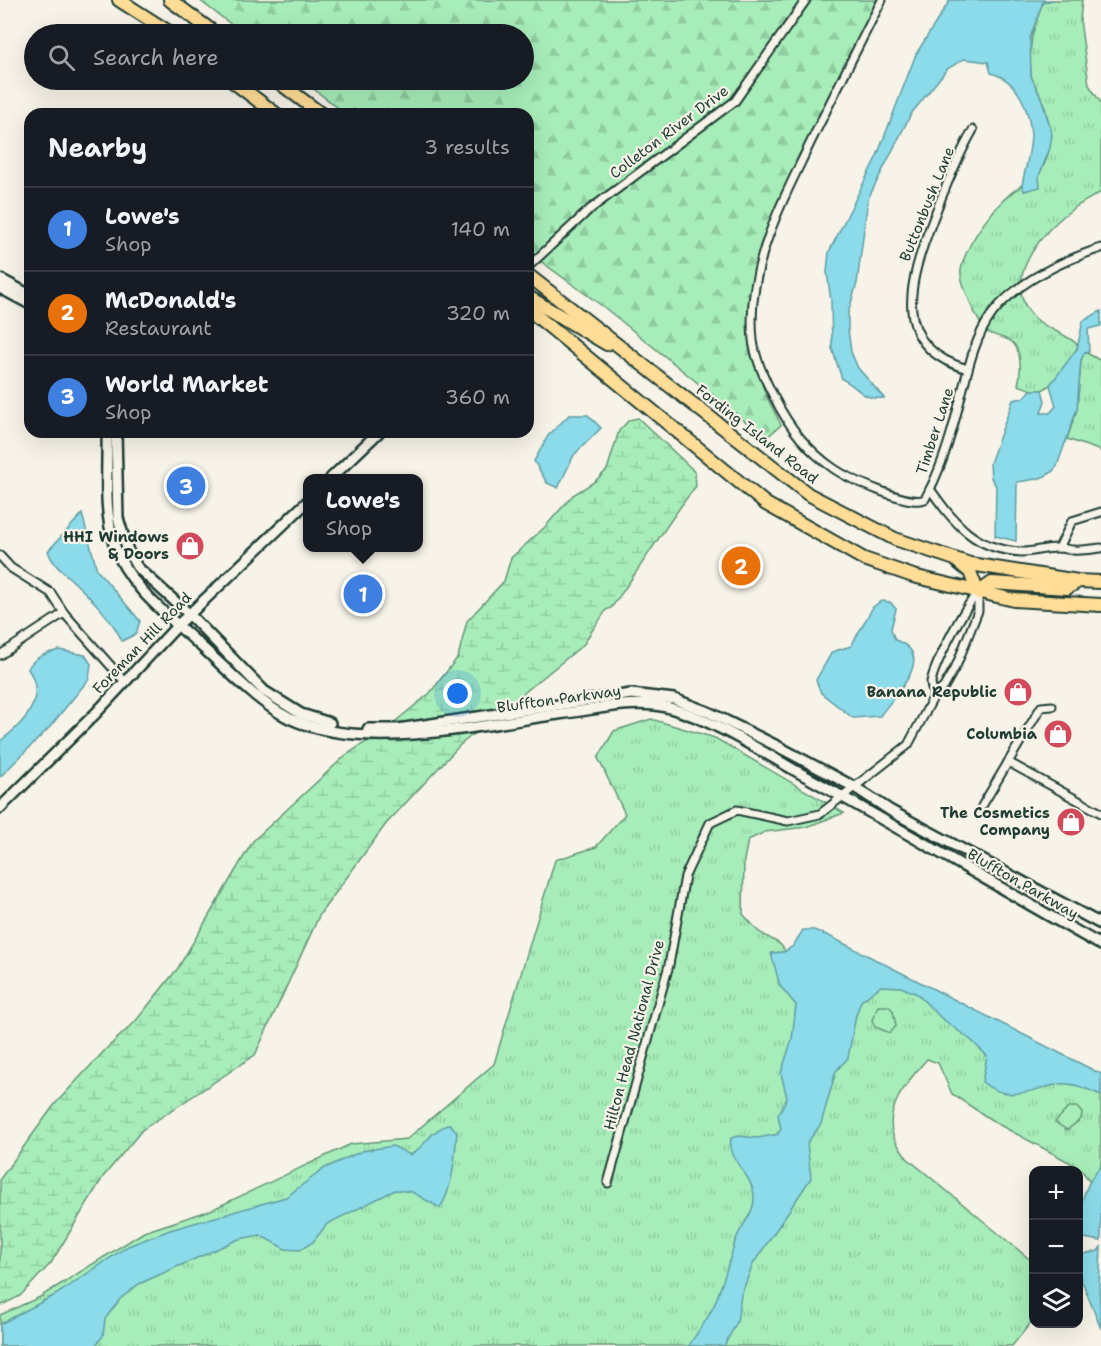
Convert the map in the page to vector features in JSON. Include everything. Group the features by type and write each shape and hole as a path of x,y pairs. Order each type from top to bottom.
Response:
{"highway":[{"path":"118,0 156,24"},
{"path":"170,0 202,24"},
{"path":"244,90 268,108"},
{"path":"289,90 313,108"},
{"name":"Fording Island Road","path":"534,279 808,494 895,539 951,557 998,570 1101,582"},
{"path":"534,301 654,372"},
{"path":"534,314 766,504 864,559 913,576 1014,600 1101,605"},
{"path":"951,557 970,572 978,593"},
{"path":"978,593 992,583 1066,588 1078,581"}],"main road":[{"path":"0,279 24,292"},
{"path":"0,288 24,301"},
{"name":"Bluffton Parkway","path":"107,438 107,492 114,544 133,579 178,625 258,697 286,716 306,725 363,735 406,735 632,704 674,709 727,732 845,796 938,853 1101,945"},
{"name":"Bluffton Parkway","path":"116,438 118,518 128,551 137,567 189,614 264,691 279,702 322,722 373,730 398,729 631,694 674,699 708,712 856,788 891,811 1101,924"},
{"path":"335,474 373,438"},
{"name":"Foreman Hill Road","path":"0,808 189,614 303,506"}],"street":[{"name":"Colleton River Drive","path":"534,261 589,210 735,101 806,0"},
{"name":"Timber Lane","path":"882,0 816,130 770,229 756,287 752,337 763,372 782,414 799,438 821,460 856,480 911,501 925,499 950,436 968,369 986,323 1004,301 1053,269 1101,248"},
{"name":"Buttonbush Lane","path":"968,369 946,362 928,346 915,323 910,298 921,252 954,166 973,130"},
{"path":"930,489 956,525 974,539 1019,552 1040,552 1059,548 1073,550 1101,548"},
{"path":"1059,548 1072,521 1101,512"},
{"path":"0,556 11,568 51,593 64,613 124,682"},
{"name":"Hilton Head National Drive","path":"934,696 931,683 968,604 978,593"},
{"name":"Hilton Head National Drive","path":"608,1183 669,965 685,876 710,822 737,810 788,821 820,814 908,745 934,696 944,687 953,672 978,611 978,593"},
{"path":"0,655 64,613"},
{"path":"954,632 967,639"},
{"path":"982,806 1041,707 1052,706"},
{"path":"1008,762 1101,813"}],"green space":[{"path":"199,0 878,0 820,115 760,246 752,287 749,346 766,395 781,425 766,438 605,308 534,256 534,108 338,108 315,90 534,90 534,24 231,24"},
{"path":"1082,0 1080,20 1089,85 1101,103 1101,192 1070,211 1047,232 1036,246 1022,275 1021,290 1025,305 1035,318 1078,345 1057,378 1046,388 1035,390 1018,385 1020,364 1017,348 1011,341 985,330 970,301 961,270 969,247 993,211 1022,185 1025,191 1041,170 1046,159 1050,137 1049,125 1042,99 1031,77 1030,54 1034,29 1043,2"},
{"path":"1085,352 1101,361 1101,451 1067,439 1077,409 1081,360"},
{"path":"638,418 691,468 695,473 696,486 622,593 611,608 606,610 584,644 460,745 386,824 320,914 255,1055 142,1130 103,1177 51,1263 20,1296 0,1306 0,1179 55,1104 107,1048 135,1022 178,968 253,841 346,755 386,729 430,693 458,657 467,621 504,581 511,558 545,527 573,495 594,482 607,470 619,431 629,420"},
{"path":"651,719 715,738 844,813 806,827 765,832 748,840 744,860 743,914 759,932 780,944 800,969 785,1142 699,1346 0,1346 0,1315 40,1297 144,1232 211,1210 351,1144 407,1139 494,1064 555,860 596,847 625,814 598,758 614,731"},
{"path":"877,972 1101,1083 1101,1197 1083,1172 1083,1166 1076,1166 996,1123 952,1094 938,1063 927,1059 906,1085 895,1106 891,1127 894,1138 907,1158 1029,1259 1029,1325 1012,1346 705,1346 819,1077"},
{"path":"878,1006 889,1006 893,1011 896,1026 890,1033 875,1027 872,1020"},
{"path":"1069,1107 1077,1107 1082,1113 1081,1119 1067,1130 1055,1122"}],"water":[{"path":"950,0 1053,0 1043,2 1030,38 1031,76 1042,100 1052,134 1050,148 1039,176 1040,187 1024,191 1022,185 1031,141 1028,115 1015,89 1008,82 991,73 988,62 964,59 947,69 911,114 868,199 857,283 848,313 851,352 858,368 884,398 870,397 842,379 832,348 831,301 827,272 829,252 877,156 916,54"},
{"path":"1101,311 1101,326 1088,329 1089,352 1085,352 1081,360 1077,409 1057,466 1045,476 1017,482 1016,541 995,536 996,486 991,478 990,463 1013,400 1023,398 1031,390 1042,390 1045,401 1041,413 1050,413 1056,406 1050,385 1077,349 1083,321"},
{"path":"569,415 588,415 601,428 574,455 558,488 547,483 534,461 548,436"},
{"path":"82,514 97,570 140,621 136,634 122,641 101,610 56,565 48,551"},
{"path":"881,601 890,602 896,609 891,629 895,640 907,647 913,655 913,665 903,686 880,716 853,718 821,693 816,680 832,652 851,646 873,607"},
{"path":"59,650 85,655 91,664 89,679 49,728 0,777 0,741 24,719 34,700 35,690 28,669 45,654"},
{"path":"803,930 814,930 829,936 1101,1074 1101,1095 1070,1084 1011,1094 992,1089 982,1082 987,1056 972,1041 940,1017 917,994 901,987 881,986 861,1001 848,1058 836,1071 821,1124 807,1143 811,1178 753,1264 741,1295 737,1322 724,1346 689,1346 712,1309 735,1242 754,1202 753,1188 736,1161 731,1138 738,1136 758,1138 778,1134 781,1129 778,1115 787,1098 781,1073 792,1039 796,1005 780,986 771,953 784,952 793,946"},
{"path":"450,1124 457,1132 454,1161 451,1182 440,1208 412,1192 395,1190 327,1224 313,1242 300,1250 285,1249 260,1235 239,1239 139,1284 120,1299 105,1319 103,1336 95,1346 0,1346 0,1324 57,1294 128,1246 170,1230 286,1197 325,1168 362,1151 393,1146 410,1155 436,1131"},
{"path":"1101,1165 1101,1241 1083,1238 1083,1196"},
{"path":"1101,1247 1099,1286 1101,1329 1083,1284 1083,1256 1098,1251"}],"place":[{"name":"World Market","path":"186,486"},
{"name":"HHI Windows & Doors","path":"190,546"},
{"name":"McDonald's","path":"741,566"},
{"name":"Lowe's","path":"363,594"},
{"name":"Banana Republic","path":"1018,692"},
{"name":"Columbia","path":"1058,734"},
{"name":"The Cosmetics Company","path":"1071,822"}]}
